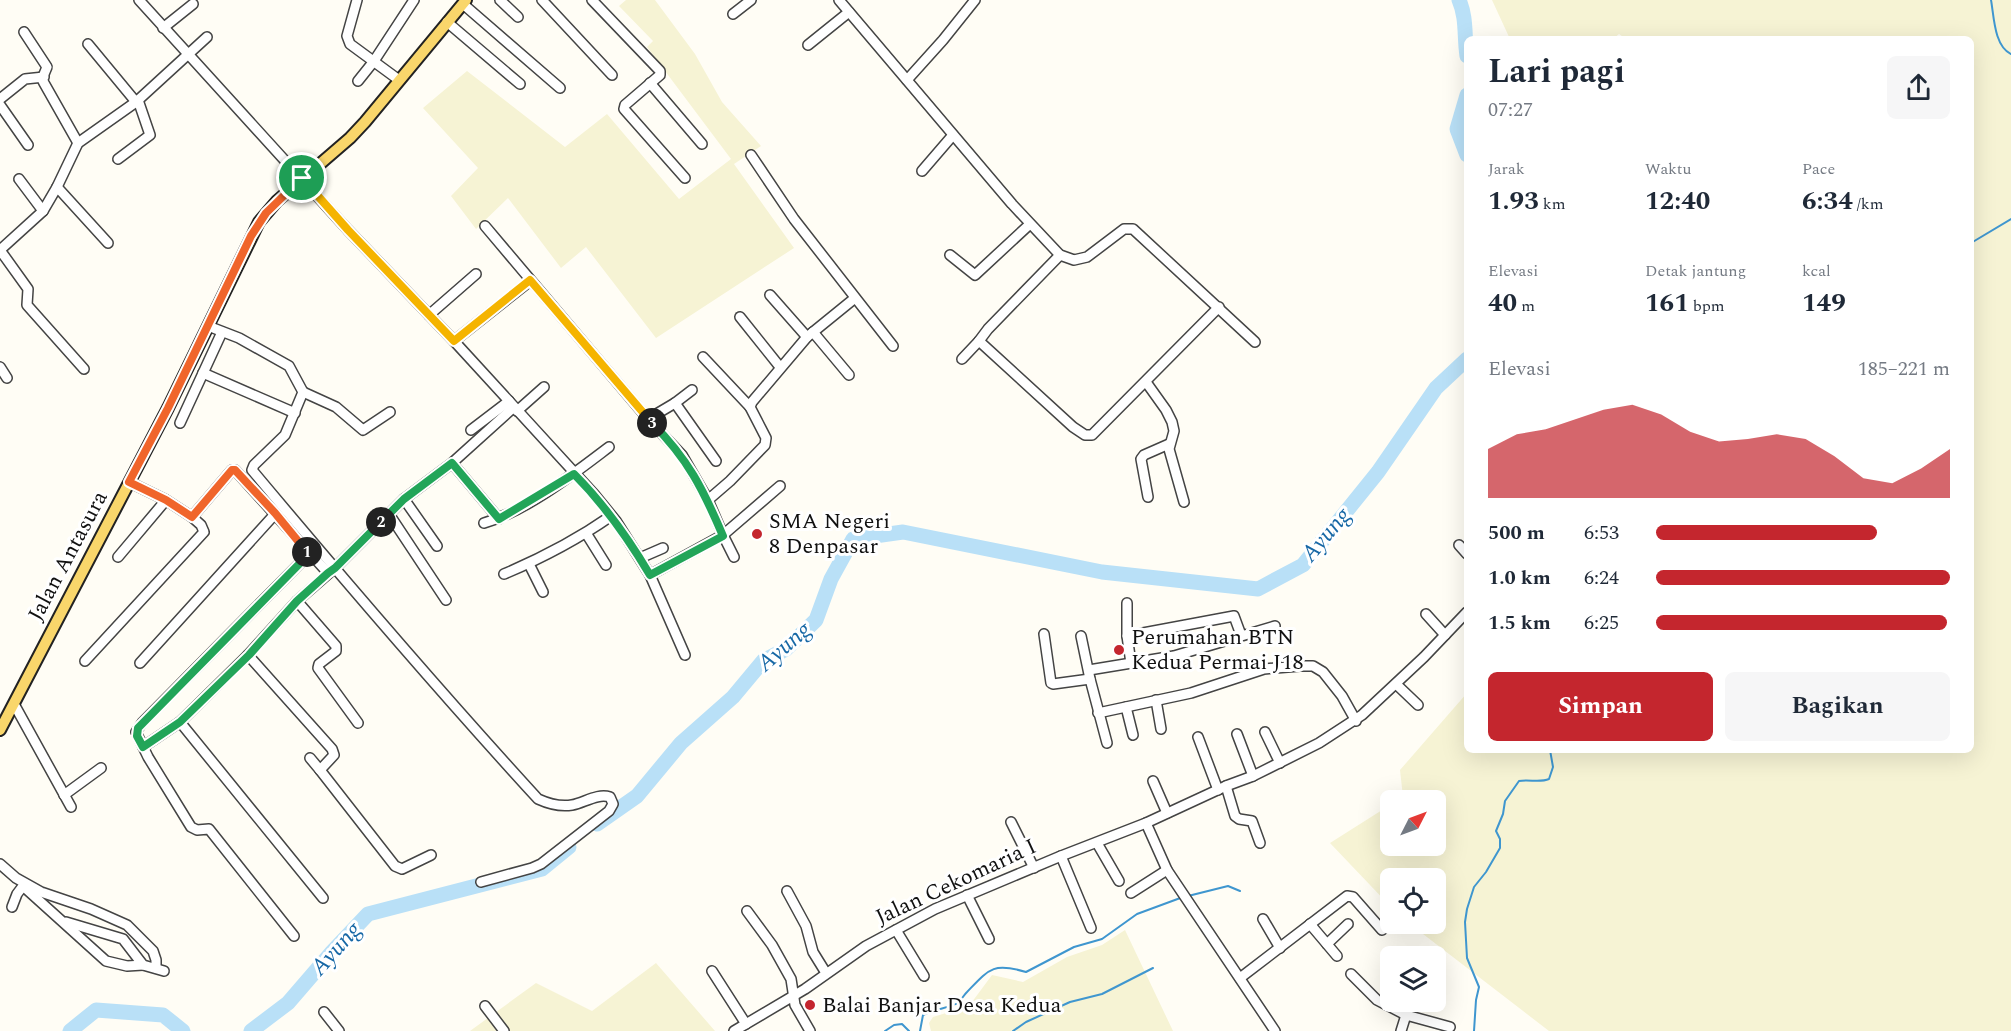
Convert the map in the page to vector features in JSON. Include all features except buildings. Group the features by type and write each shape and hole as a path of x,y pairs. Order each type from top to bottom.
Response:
{"main road":[{"name":"Jalan Antasura","path":"0,729 129,482 259,222 277,201 350,138 465,2"}],"street":[{"path":"139,0 454,341 611,516 650,575 685,655"},
{"path":"357,0 347,36 350,44 399,80"},
{"path":"357,81 374,61 414,0"},
{"path":"500,0 518,17"},
{"path":"542,0 612,75"},
{"path":"592,0 658,68 660,75 625,105 624,109 685,178"},
{"path":"733,14 751,0"},
{"path":"839,0 1030,224 1060,255 1074,260 1087,257 1124,229 1133,229 1255,342"},
{"path":"907,80 944,40 975,0"},
{"path":"465,2 560,88"},
{"path":"163,28 193,4"},
{"path":"808,45 849,12"},
{"path":"447,22 520,84"},
{"path":"24,32 47,67 44,82 78,143"},
{"path":"84,369 27,305 28,289 0,250 43,211 78,143 137,101 207,38"},
{"path":"88,44 137,101 150,135 118,159"},
{"path":"0,99 25,79 44,77"},
{"path":"650,83 702,144"},
{"path":"0,105 28,145"},
{"path":"922,171 953,135"},
{"path":"752,155 794,219 893,346"},
{"path":"20,179 43,211"},
{"path":"57,187 108,243"},
{"path":"950,255 973,275 976,274 1030,224"},
{"path":"486,226 648,419 682,455 708,500 734,557"},
{"path":"962,359 1060,255"},
{"path":"429,315 476,274"},
{"path":"454,341 530,280"},
{"path":"770,295 849,375"},
{"path":"750,407 780,367 810,335 855,298"},
{"path":"979,341 1073,427 1085,435 1092,435 1219,307"},
{"path":"740,316 780,367"},
{"path":"208,326 239,338 289,366 303,392 336,407 363,430 390,412"},
{"path":"180,423 222,332"},
{"path":"704,357 750,407 766,438 765,445 730,482 708,500"},
{"path":"0,367 7,378"},
{"path":"203,373 295,413"},
{"path":"1146,382 1172,422 1174,431 1169,444 1184,502"},
{"path":"471,430 544,387"},
{"path":"648,419 692,390"},
{"path":"303,392 285,435 254,465 252,470 332,571 538,799 563,806 600,796 610,797 613,804 609,811 541,864 481,882"},
{"path":"675,403 716,461"},
{"path":"143,747 180,722 249,655 297,601 332,571 404,499 452,463 513,406"},
{"path":"1148,497 1141,459 1144,455 1169,444"},
{"path":"484,523 499,519 574,474 609,447"},
{"path":"452,463 499,519"},
{"path":"192,517 232,470 238,472 309,554 332,571"},
{"path":"85,661 204,532 201,525 192,517 166,500 129,482"},
{"path":"650,575 723,536 780,486"},
{"path":"404,499 437,546"},
{"path":"118,557 166,500"},
{"path":"140,663 275,513"},
{"path":"389,514 446,600"},
{"path":"504,574 529,564 586,533 611,516"},
{"path":"586,533 606,565"},
{"path":"1459,546 1464,551"},
{"path":"640,558 663,548"},
{"path":"294,936 209,829 197,830 191,827 136,732 142,723 309,554"},
{"path":"529,564 543,592"},
{"path":"297,601 336,646 336,651 319,664 318,668 358,723"},
{"path":"1127,603 1127,636 1131,663"},
{"path":"1426,614 1445,635"},
{"name":"Jalan Cekomaria I","path":"734,1031 794,996 859,950 935,909 1146,823 1253,776 1319,743 1356,721 1464,615"},
{"path":"1127,636 1234,616 1241,635"},
{"path":"1044,634 1048,677 1053,684 1131,663 1174,656 1275,626"},
{"path":"1081,636 1107,743"},
{"path":"249,655 321,734 334,752 334,755 320,770"},
{"path":"1098,713 1191,693 1264,669 1313,666 1323,672 1333,684 1356,721"},
{"path":"1396,684 1418,705"},
{"path":"1156,700 1161,729"},
{"path":"14,704 71,807"},
{"path":"1126,707 1133,735"},
{"path":"180,722 323,898"},
{"path":"1265,732 1280,763"},
{"path":"1237,734 1253,776"},
{"path":"1198,737 1235,816 1251,821 1260,843"},
{"path":"310,758 395,866 402,869 431,855"},
{"path":"64,795 101,768"},
{"path":"1153,781 1167,813"},
{"path":"1011,822 1034,868"},
{"path":"1146,823 1167,870 1275,1031"},
{"path":"1097,843 1119,881"},
{"path":"1061,856 1091,928"},
{"path":"0,864 42,905 108,962 127,966 143,965 160,970 153,951 127,925 91,909 40,892 20,882"},
{"path":"1131,893 1167,870"},
{"path":"12,907 20,882"},
{"path":"787,891 806,926 813,952 826,973"},
{"path":"967,896 989,939"},
{"path":"1240,978 1347,896 1351,896 1380,928"},
{"path":"747,911 772,945 791,979 795,1005 810,1031"},
{"path":"1263,919 1280,948"},
{"path":"63,921 86,926 123,939 143,965"},
{"path":"1310,924 1337,956"},
{"path":"1328,944 1348,924"},
{"path":"896,930 924,976"},
{"path":"712,971 746,1024"},
{"path":"1351,974 1377,1000 1406,1015 1450,1027"},
{"path":"485,1006 504,1031"},
{"path":"324,1012 339,1031"},
{"path":"1401,1031 1406,1015"}],"shaded area":[{"path":"626,0 655,0 695,54 722,102 761,146 734,164 794,248 656,338 586,247 561,268 508,198 476,229 451,196 478,168 423,108 467,71 565,147 607,114 679,199 731,159 647,47 653,41 619,6"},
{"path":"1492,0 2011,0 2011,1031 1549,1031 1446,952 1446,946 1439,946 1423,934 1446,934 1446,868 1380,868 1380,896 1330,843 1380,811 1380,856 1446,856 1446,790 1402,790 1400,770 1464,696 1464,753 1974,753 1974,36 1622,36 1619,34 1617,36 1509,36"},
{"path":"1125,930 1173,1031 931,1031 929,1023 933,1017 969,1006 992,975 1023,982 1067,957 1102,945"},
{"path":"656,963 715,1031 470,1031 536,983 592,1011"}],"waterway":[{"name":"Ayung","path":"1459,0 1465,36"},
{"path":"1991,0 1998,38 2005,50 2011,54"},
{"name":"Ayung","path":"1464,105 1457,129 1464,147"},
{"path":"1974,241 2011,219"},
{"name":"Ayung","path":"597,824 637,796 681,743 733,697 763,661 786,649 816,620 831,579 853,539 903,532 1102,572 1258,589 1303,565 1378,472 1436,388 1464,362"},
{"path":"1474,1031 1479,987 1467,958 1465,922 1467,909 1474,887 1500,848 1500,839 1496,831 1503,814 1505,801 1519,781 1549,779 1553,767 1551,753"},
{"name":"Ayung","path":"251,1031 288,1003 368,914 542,869 569,847"},
{"path":"1188,896 1228,886 1240,891"},
{"path":"920,1031 923,1015 958,1003 981,978 992,970 1006,968 1026,972 1074,947 1102,939 1137,914 1183,897"},
{"path":"1013,1031 1026,1022 1070,1002 1102,994 1153,968"},
{"name":"Ayung","path":"70,1031 96,1010 163,1015 183,1031"},
{"path":"885,1031 894,1025 902,1024 909,1031"}],"place":[{"name":"SMA Negeri 8 Denpasar","path":"757,534"},
{"name":"Perumahan BTN Kedua Permai J18","path":"1119,650"},
{"name":"Balai Banjar Desa Kedua","path":"810,1005"}],"route":[{"path":"302,178 348,230 454,341 530,280 648,419 682,455 708,500 723,536 650,575 616,522 594,494 574,474 499,519 452,463 404,499 335,568 297,601 249,655 180,722 143,747 136,732 142,723 309,554 235,470 232,470 192,517 166,500 129,482 168,408 251,236 266,213 302,178"}]}
